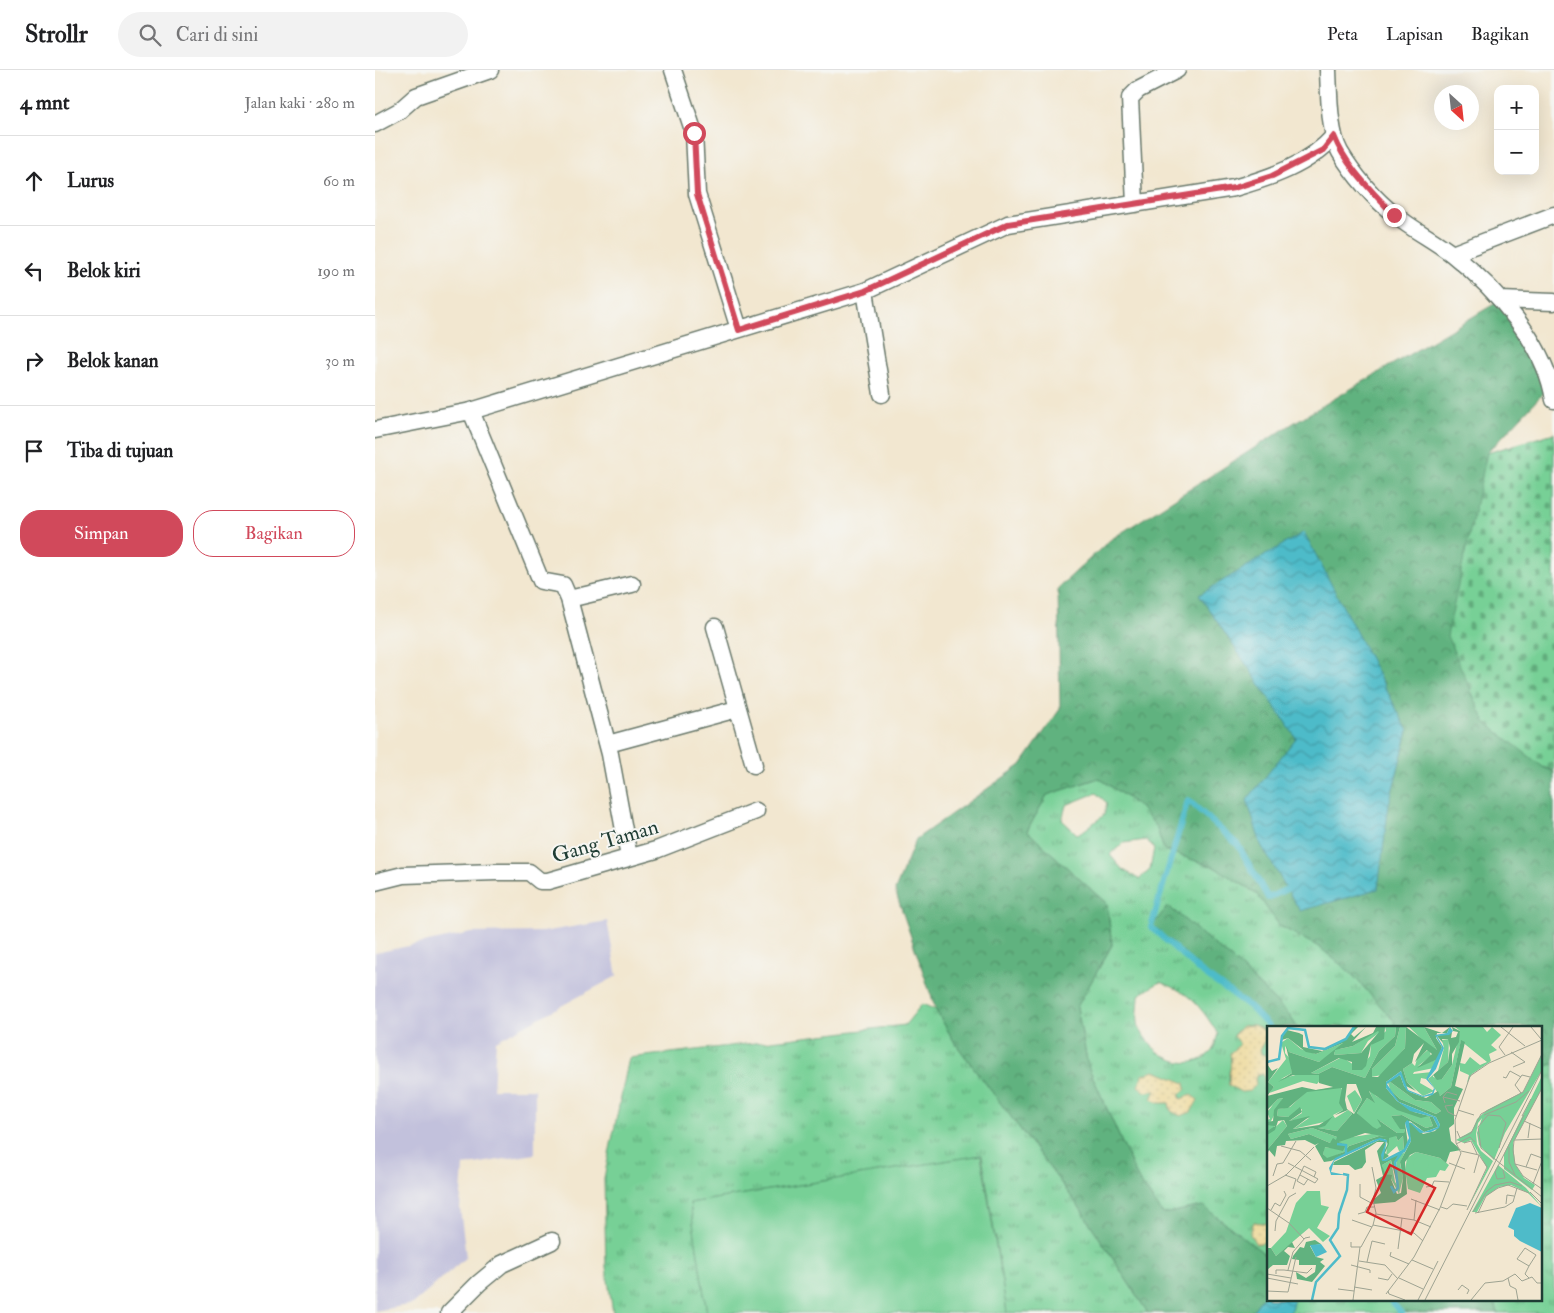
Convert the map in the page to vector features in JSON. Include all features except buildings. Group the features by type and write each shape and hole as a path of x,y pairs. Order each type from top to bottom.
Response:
{"street":[{"path":"375,124 399,111 416,96 490,70"},
{"path":"673,70 694,133 697,194 739,330"},
{"path":"1135,204 1130,98 1137,90 1177,70"},
{"path":"1328,70 1334,136 1340,151 1351,167 1394,215 1452,254 1501,300 1521,324 1552,384 1554,400"},
{"path":"375,430 471,411 865,291 1008,224 1234,188 1272,176 1323,150 1334,136"},
{"path":"1452,254 1554,215"},
{"path":"865,291 882,394"},
{"path":"1501,300 1554,302"},
{"path":"471,411 541,581 563,584 569,598 608,744 629,857"},
{"path":"569,598 633,584"},
{"path":"715,628 754,765"},
{"path":"608,744 737,709"},
{"name":"Gang Taman","path":"375,882 403,874 497,872 529,872 544,881 656,850 756,811"},
{"path":"449,1313 473,1288 502,1264 552,1241"}],"shaded area":[{"path":"607,921 617,976 496,1041 493,1089 535,1089 535,1154 463,1166 460,1208 466,1257 413,1304 375,1311 375,953 471,933 543,932"}],"green space":[{"path":"1501,300 1552,384 1487,453 1485,722 1543,767 1554,772 1554,1064 1541,1067 1541,1026 1395,1026 1395,1022 1350,972 1319,947 1280,926 1256,893 1214,867 1164,850 1156,826 1139,806 1099,778 1047,795 1027,831 1107,904 1112,945 1077,1007 1088,1066 1138,1179 1163,1214 1203,1206 1266,1255 1267,1291 1251,1313 1148,1313 1080,1208 955,1043 936,1010 895,890 916,839 1021,765 1060,709 1058,588 1110,540 1295,422","holes":["1199,595 1408,731 1389,804 1247,800 1297,738"]},
{"path":"1554,433 1554,771 1543,767 1485,722 1447,636 1487,453"},
{"path":"1099,778 1139,806 1156,826 1164,850 1214,867 1256,893 1280,926 1319,947 1350,972 1395,1022 1395,1026 1296,1026 1289,1015 1234,961 1168,907 1151,927 1179,953 1240,1001 1268,1026 1267,1056 1261,1054 1260,1048 1265,1040 1265,1031 1248,1026 1233,1035 1240,1044 1229,1072 1229,1085 1255,1080 1258,1074 1263,1074 1267,1086 1267,1224 1254,1222 1256,1244 1267,1241 1267,1264 1266,1255 1203,1206 1163,1214 1138,1179 1088,1066 1077,1007 1112,945 1107,904 1027,831 1047,795","holes":["1096,793 1107,803 1104,815 1078,835 1062,820 1066,805","1146,840 1154,848 1150,870 1139,879 1122,869 1110,855 1123,843","1160,982 1179,991 1194,1002 1218,1034 1211,1052 1201,1059 1191,1062 1180,1062 1170,1059 1160,1053 1144,1037 1138,1023 1139,995","1155,1071 1167,1076 1182,1099 1191,1095 1171,1111 1169,1103 1157,1090"]},
{"path":"1168,906 1234,961 1289,1015 1296,1026 1268,1026 1194,966 1151,927"},
{"path":"922,1004 936,1010 955,1043 1080,1208 1148,1313 1007,1313 982,1155 690,1203 707,1313 613,1313 606,1267 604,1178 629,1058 905,1025"},
{"path":"1554,1064 1554,1313 1498,1313 1494,1300 1541,1300 1541,1067"},
{"path":"981,1155 1007,1313 707,1313 690,1203"},
{"path":"1267,1291 1267,1300 1390,1300 1401,1313 1251,1313"},
{"path":"1390,1300 1494,1300 1498,1313 1401,1313"}],"sand":[{"path":"1254,1025 1265,1031 1265,1040 1260,1048 1261,1054 1267,1056 1267,1088 1263,1083 1265,1079 1263,1074 1258,1074 1255,1079 1256,1085 1250,1091 1241,1092 1229,1085 1230,1053 1240,1044 1233,1036 1242,1026"},
{"path":"1155,1071 1185,1083 1186,1089 1179,1095 1181,1099 1191,1095 1198,1100 1191,1112 1181,1116 1171,1111 1169,1103 1158,1103 1152,1099 1156,1090 1146,1092 1138,1086 1143,1075"},
{"path":"1254,1222 1267,1224 1267,1241 1256,1244 1250,1234"}],"water":[{"path":"1304,532 1408,731 1389,804 1378,889 1300,911 1261,845 1247,800 1296,738 1199,595"},
{"path":"1267,1291 1267,1300 1294,1300 1290,1313 1251,1313"}],"waterway":[{"path":"1268,1026 1250,1007 1200,971 1151,927 1188,800 1238,845 1268,898 1293,886"},
{"path":"1390,1300 1401,1313"}],"route":[{"path":"694,133 697,194 739,330 865,291 1004,225 1234,188 1272,176 1323,150 1334,136 1340,151 1351,167 1394,215"}]}
